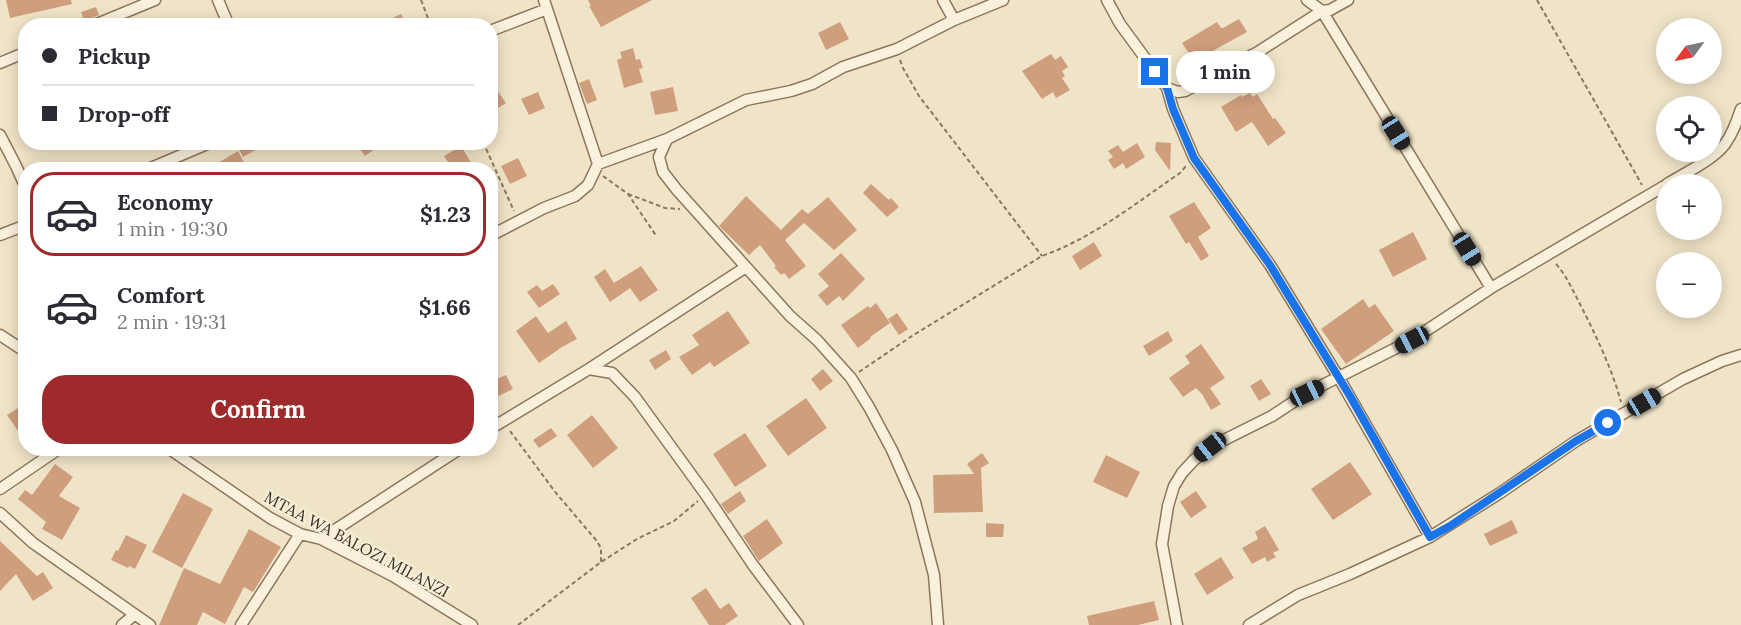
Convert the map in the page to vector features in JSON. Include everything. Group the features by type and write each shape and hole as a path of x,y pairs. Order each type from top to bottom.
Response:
{"street":[{"path":"111,18 155,0"},
{"path":"218,0 226,18"},
{"path":"943,0 954,20"},
{"path":"498,232 544,208 575,196 588,185 597,168 667,139 746,100 791,91 812,84 843,67 897,49 954,20 1003,0"},
{"path":"1107,0 1120,24 1167,88 1173,109 1194,158 1270,265 1339,378 1430,537"},
{"path":"1307,0 1322,11 1491,288"},
{"path":"1167,88 1178,92 1185,91 1258,51 1322,11 1330,10 1348,0"},
{"path":"498,27 546,4 597,168"},
{"path":"0,63 18,55"},
{"path":"1684,174 1717,153 1725,144 1735,128 1741,109"},
{"path":"0,135 18,170"},
{"path":"667,139 659,157 663,172 790,316 817,340 851,378 892,450 915,501 934,575 938,625"},
{"path":"165,162 193,150"},
{"path":"1177,625 1162,544 1168,506 1174,486 1194,460 1210,447 1272,416 1307,393 1412,340 1491,288 1656,191"},
{"path":"0,235 18,228"},
{"path":"498,424 589,369 746,267"},
{"path":"0,335 18,347"},
{"path":"1250,625 1298,595 1430,537 1470,513 1576,441 1683,379 1741,355"},
{"path":"589,369 612,373 635,397 798,625"},
{"path":"0,489 48,456"},
{"name":"MTAA WA BALOZI MILANZI","path":"180,456 270,518 300,534 321,539 393,576 472,625"},
{"path":"321,539 449,456"},
{"path":"0,513 33,543 150,625"},
{"path":"241,625 300,534"},
{"path":"122,625 134,615"}],"path":[{"path":"421,0 428,18"},
{"path":"1537,0 1648,196"},
{"path":"897,49 903,68 919,96 1042,256"},
{"path":"851,378 912,336 1042,256 1064,248 1089,234 1180,173 1194,158"},
{"path":"597,168 628,194 657,237"},
{"path":"498,175 519,222"},
{"path":"628,194 665,208 695,210"},
{"path":"1548,255 1560,268 1571,286 1596,337 1615,380 1624,413"},
{"path":"503,421 556,493 596,540 601,548 601,562"},
{"path":"519,625 601,562 637,539 674,521 706,495"}],"building":[{"path":"6,0 71,0 72,4 10,18"},
{"path":"588,0 652,0 601,27"},
{"path":"96,7 99,15 83,18 81,12"},
{"path":"1239,19 1247,32 1207,54 1205,51 1192,58 1182,43 1217,22 1223,28"},
{"path":"840,22 849,39 826,50 818,33"},
{"path":"633,48 636,60 640,59 643,68 639,69 643,82 624,88 617,60 622,58 620,52"},
{"path":"1051,54 1055,60 1061,56 1068,67 1062,71 1065,76 1062,78 1070,90 1056,98 1053,92 1042,99 1022,71"},
{"path":"589,79 597,100 587,104 579,83"},
{"path":"673,87 678,111 655,115 650,92"},
{"path":"498,92 506,103 498,108"},
{"path":"538,92 545,108 529,115 521,99"},
{"path":"1250,93 1253,97 1257,94 1273,119 1275,118 1286,133 1268,146 1252,122 1236,132 1221,107 1241,95 1242,97"},
{"path":"1156,142 1171,143 1170,171 1155,150"},
{"path":"1137,143 1145,157 1126,169 1123,163 1114,169 1108,160 1113,157 1108,151 1118,145 1123,152"},
{"path":"239,150 256,150 243,157"},
{"path":"361,150 373,150 365,156"},
{"path":"454,150 463,150 471,162 448,162 444,156"},
{"path":"238,151 244,162 219,162"},
{"path":"518,158 527,176 510,184 501,166"},
{"path":"871,184 889,200 891,198 899,207 887,217 863,193"},
{"path":"746,196 781,230 802,209 808,214 828,197 857,230 834,250 804,223 785,240 806,266 789,279 784,273 781,275 774,267 776,266 760,245 749,255 719,226"},
{"path":"1194,202 1211,228 1198,237 1209,256 1201,261 1189,242 1186,244 1169,216"},
{"path":"1413,232 1427,259 1393,277 1379,250"},
{"path":"1094,242 1102,256 1080,270 1072,256"},
{"path":"841,253 865,279 843,301 839,296 827,306 818,295 829,286 818,274"},
{"path":"641,266 658,290 640,302 630,288 610,302 594,277 605,269 614,283"},
{"path":"553,284 560,294 539,308 527,292 537,285 542,291"},
{"path":"1363,299 1369,308 1375,304 1394,331 1346,364 1321,329"},
{"path":"876,303 890,323 858,348 841,325"},
{"path":"728,311 750,343 714,367 710,362 692,375 679,357 699,345 692,335"},
{"path":"897,313 908,329 899,335 888,319"},
{"path":"536,316 548,333 566,321 577,339 539,363 516,331"},
{"path":"1168,331 1173,341 1149,356 1143,346"},
{"path":"1201,344 1225,378 1210,388 1221,404 1211,410 1196,388 1183,397 1169,378 1190,363 1185,356"},
{"path":"666,350 671,359 655,370 649,360"},
{"path":"823,369 833,381 820,391 811,379"},
{"path":"506,375 513,389 498,396 498,378"},
{"path":"1261,379 1271,394 1259,401 1250,386"},
{"path":"806,398 827,428 788,456 766,426"},
{"path":"18,408 18,431 7,415"},
{"path":"592,415 618,448 593,468 567,435"},
{"path":"551,428 557,436 539,448 533,440"},
{"path":"745,433 767,466 735,487 713,454"},
{"path":"982,453 989,463 981,468 983,512 934,513 933,475 974,474 967,464"},
{"path":"1106,455 1140,472 1127,498 1093,482"},
{"path":"1350,462 1372,494 1333,520 1311,489"},
{"path":"55,464 73,477 59,496 80,508 62,540 42,529 46,522 18,499 25,490 32,495"},
{"path":"740,491 746,501 728,514 721,504"},
{"path":"1196,491 1207,507 1191,518 1180,502"},
{"path":"183,493 213,509 182,568 152,552"},
{"path":"767,519 783,543 759,561 743,536"},
{"path":"1512,520 1518,533 1490,546 1484,534"},
{"path":"986,523 1004,524 1003,537 986,537"},
{"path":"1265,526 1279,550 1273,553 1276,557 1267,562 1265,557 1252,564 1242,548 1258,539 1255,532"},
{"path":"249,529 281,547 253,592 244,587 225,624 203,612 197,625 159,625 184,568 220,584"},
{"path":"126,535 147,545 135,569 111,560"},
{"path":"0,541 37,576 43,572 53,588 33,601 16,574 0,591"},
{"path":"1221,557 1234,578 1207,595 1194,574"},
{"path":"706,588 720,609 729,603 738,616 725,625 709,625 691,598"},
{"path":"1154,601 1159,620 1138,625 1089,625 1087,616"}],"route":[{"path":"1155,72 1167,88 1173,109 1194,158 1270,265 1350,396 1430,537 1576,441 1608,423"}]}
